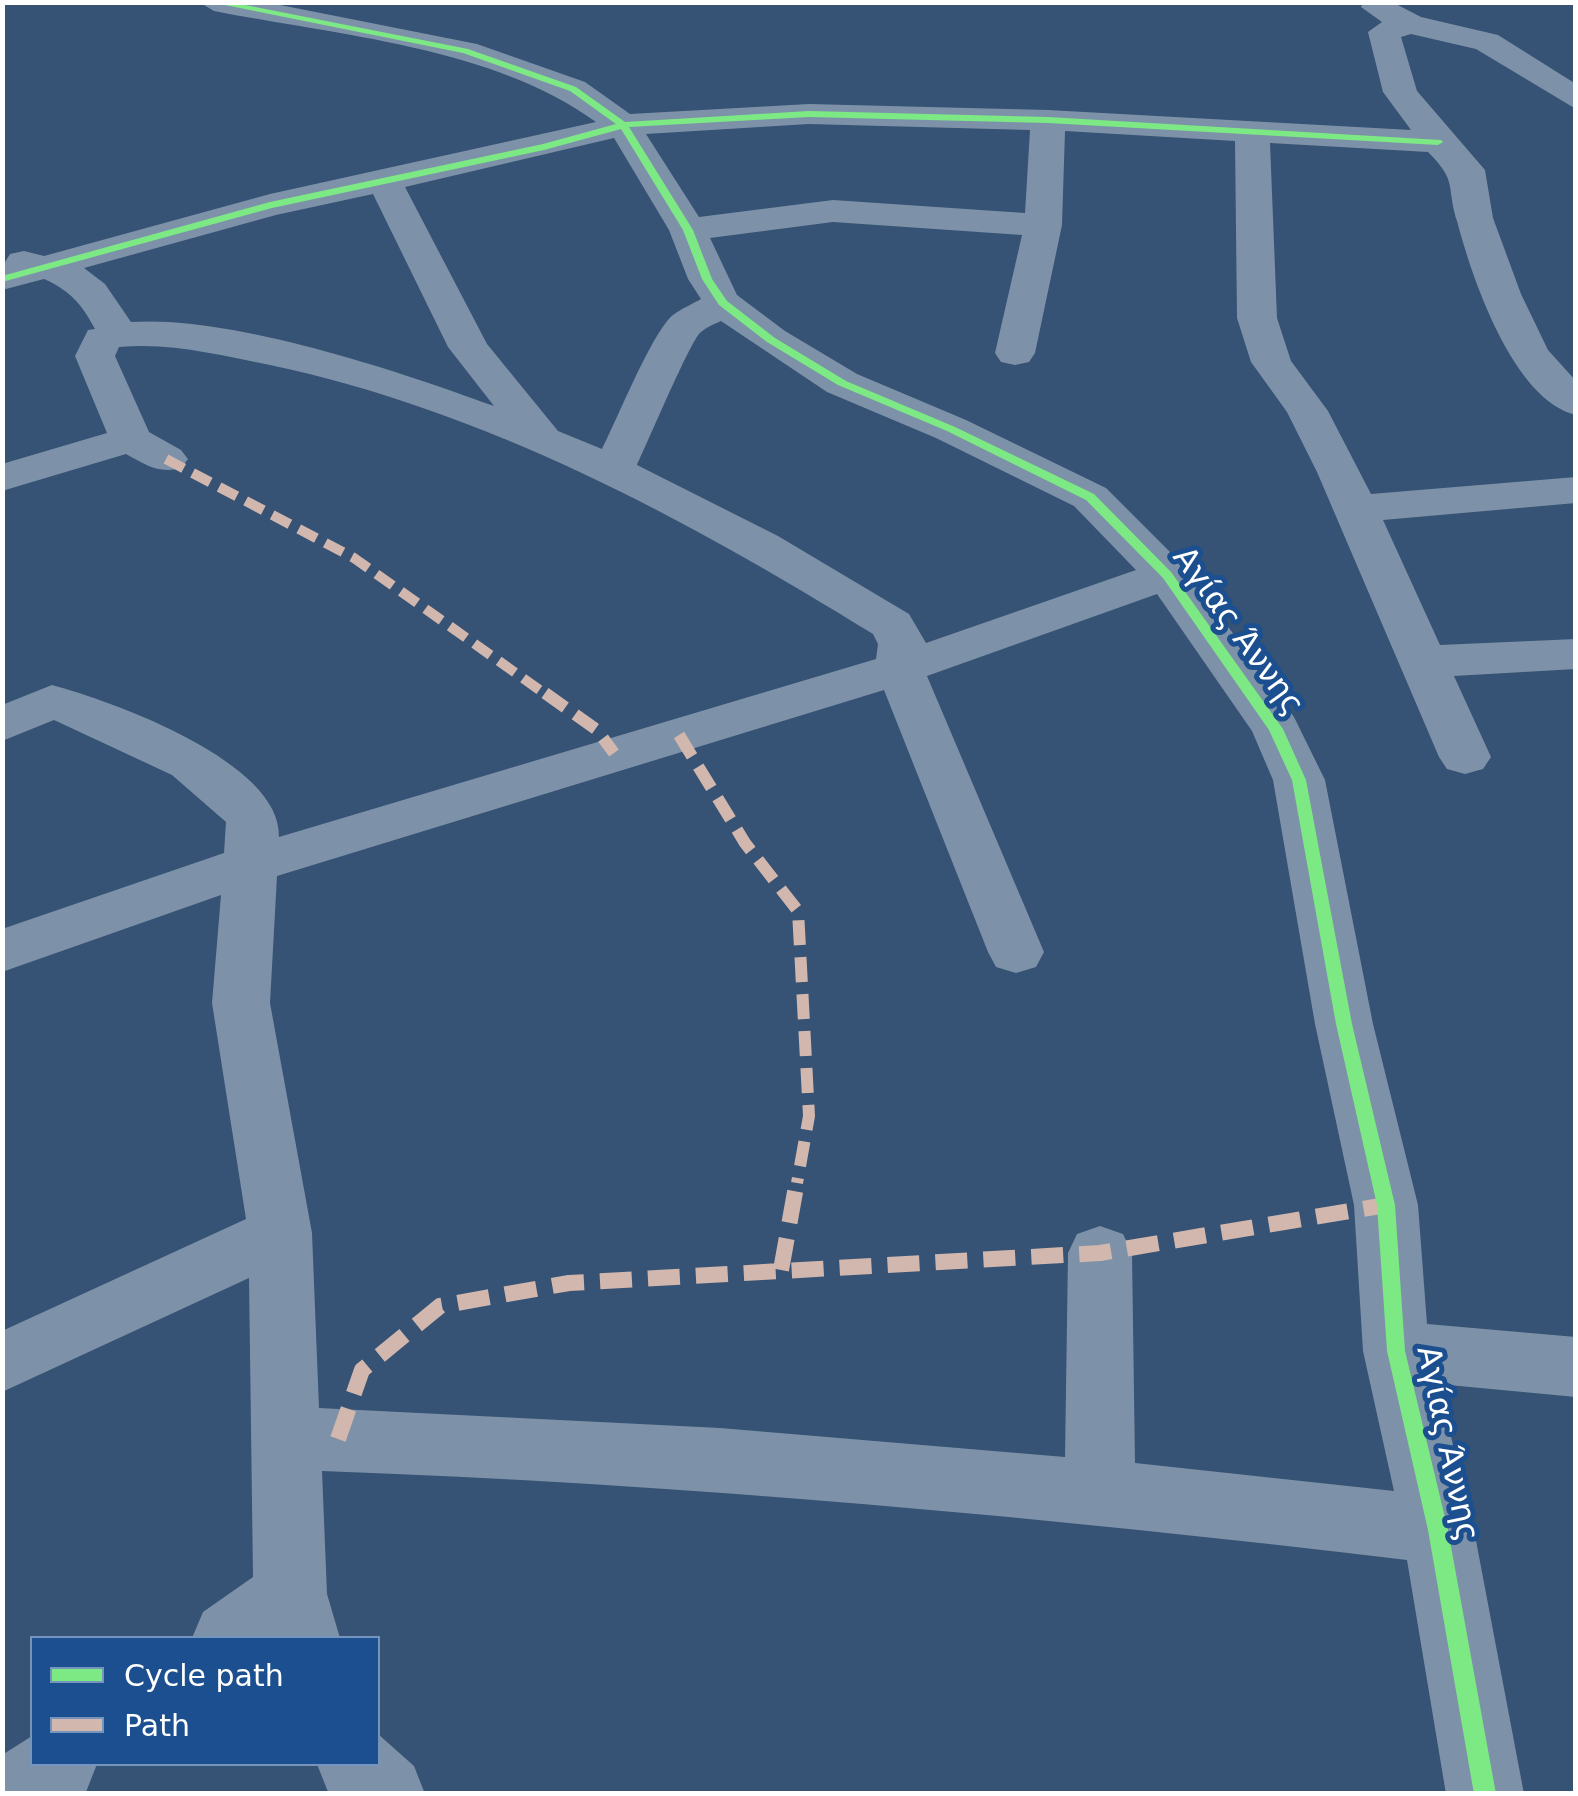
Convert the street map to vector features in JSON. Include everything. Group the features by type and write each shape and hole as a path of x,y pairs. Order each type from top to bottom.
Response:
{"street":[{"name":"Αγίας Άννης","path":"214,2 466,51 574,89 623,125 688,230 707,279 723,303 770,340 842,383 951,429 1090,498 1167,574 1276,730 1299,780 1344,1024 1386,1205 1396,1351 1438,1530 1485,1794"},
{"path":"1368,2 1410,24 1487,42 1576,99"},
{"path":"1410,24 1384,32 1400,92 1438,142 1468,170 1474,218 1502,294 1546,378 1576,403"},
{"path":"2,279 21,262 382,178 544,147 623,125 809,114 1048,120 1438,142"},
{"path":"1015,353 1043,225 1048,120"},
{"path":"1252,131 1257,318 1271,362 1307,411 1357,509 1420,662 1465,757"},
{"path":"382,178 468,346 542,438"},
{"path":"688,230 833,211 1043,225"},
{"path":"21,262 72,273 86,283 118,334"},
{"path":"613,470 661,374 671,344 686,324 723,303"},
{"path":"2,478 148,449 95,356 102,340 118,334 175,334 305,359 446,400 613,470 762,546 892,624 902,644 900,667 1016,952"},
{"path":"1357,509 1576,490"},
{"path":"2,951 251,864 900,667 1167,574"},
{"path":"1420,662 1576,654"},
{"path":"19,704 146,738 238,795 253,819 241,1003 280,1233 296,1616 235,1636"},
{"path":"2,1363 280,1233"},
{"path":"1100,1253 1100,1490"},
{"path":"1396,1351 1576,1367"},
{"path":"288,1438 747,1460 1100,1490 1438,1530"},
{"path":"13,1794 55,1766"},
{"path":"358,1766 386,1794"}],"marked path":[{"path":"166,459 354,558 597,730 614,753"},
{"path":"679,735 745,843 798,911 809,1116 781,1270"},
{"path":"338,1439 362,1370 440,1306 569,1283 1100,1253 1386,1205"}],"cycle path":[{"path":"214,2 465,51 573,89 623,125 688,230 707,279 723,303 771,340 842,383 951,429 1090,497 1167,575 1233,666 1276,729 1299,780 1344,1024 1386,1205 1396,1351 1438,1530 1485,1794"},
{"path":"2,279 270,205 544,147 623,125 809,114 1048,120 1438,142"}]}
